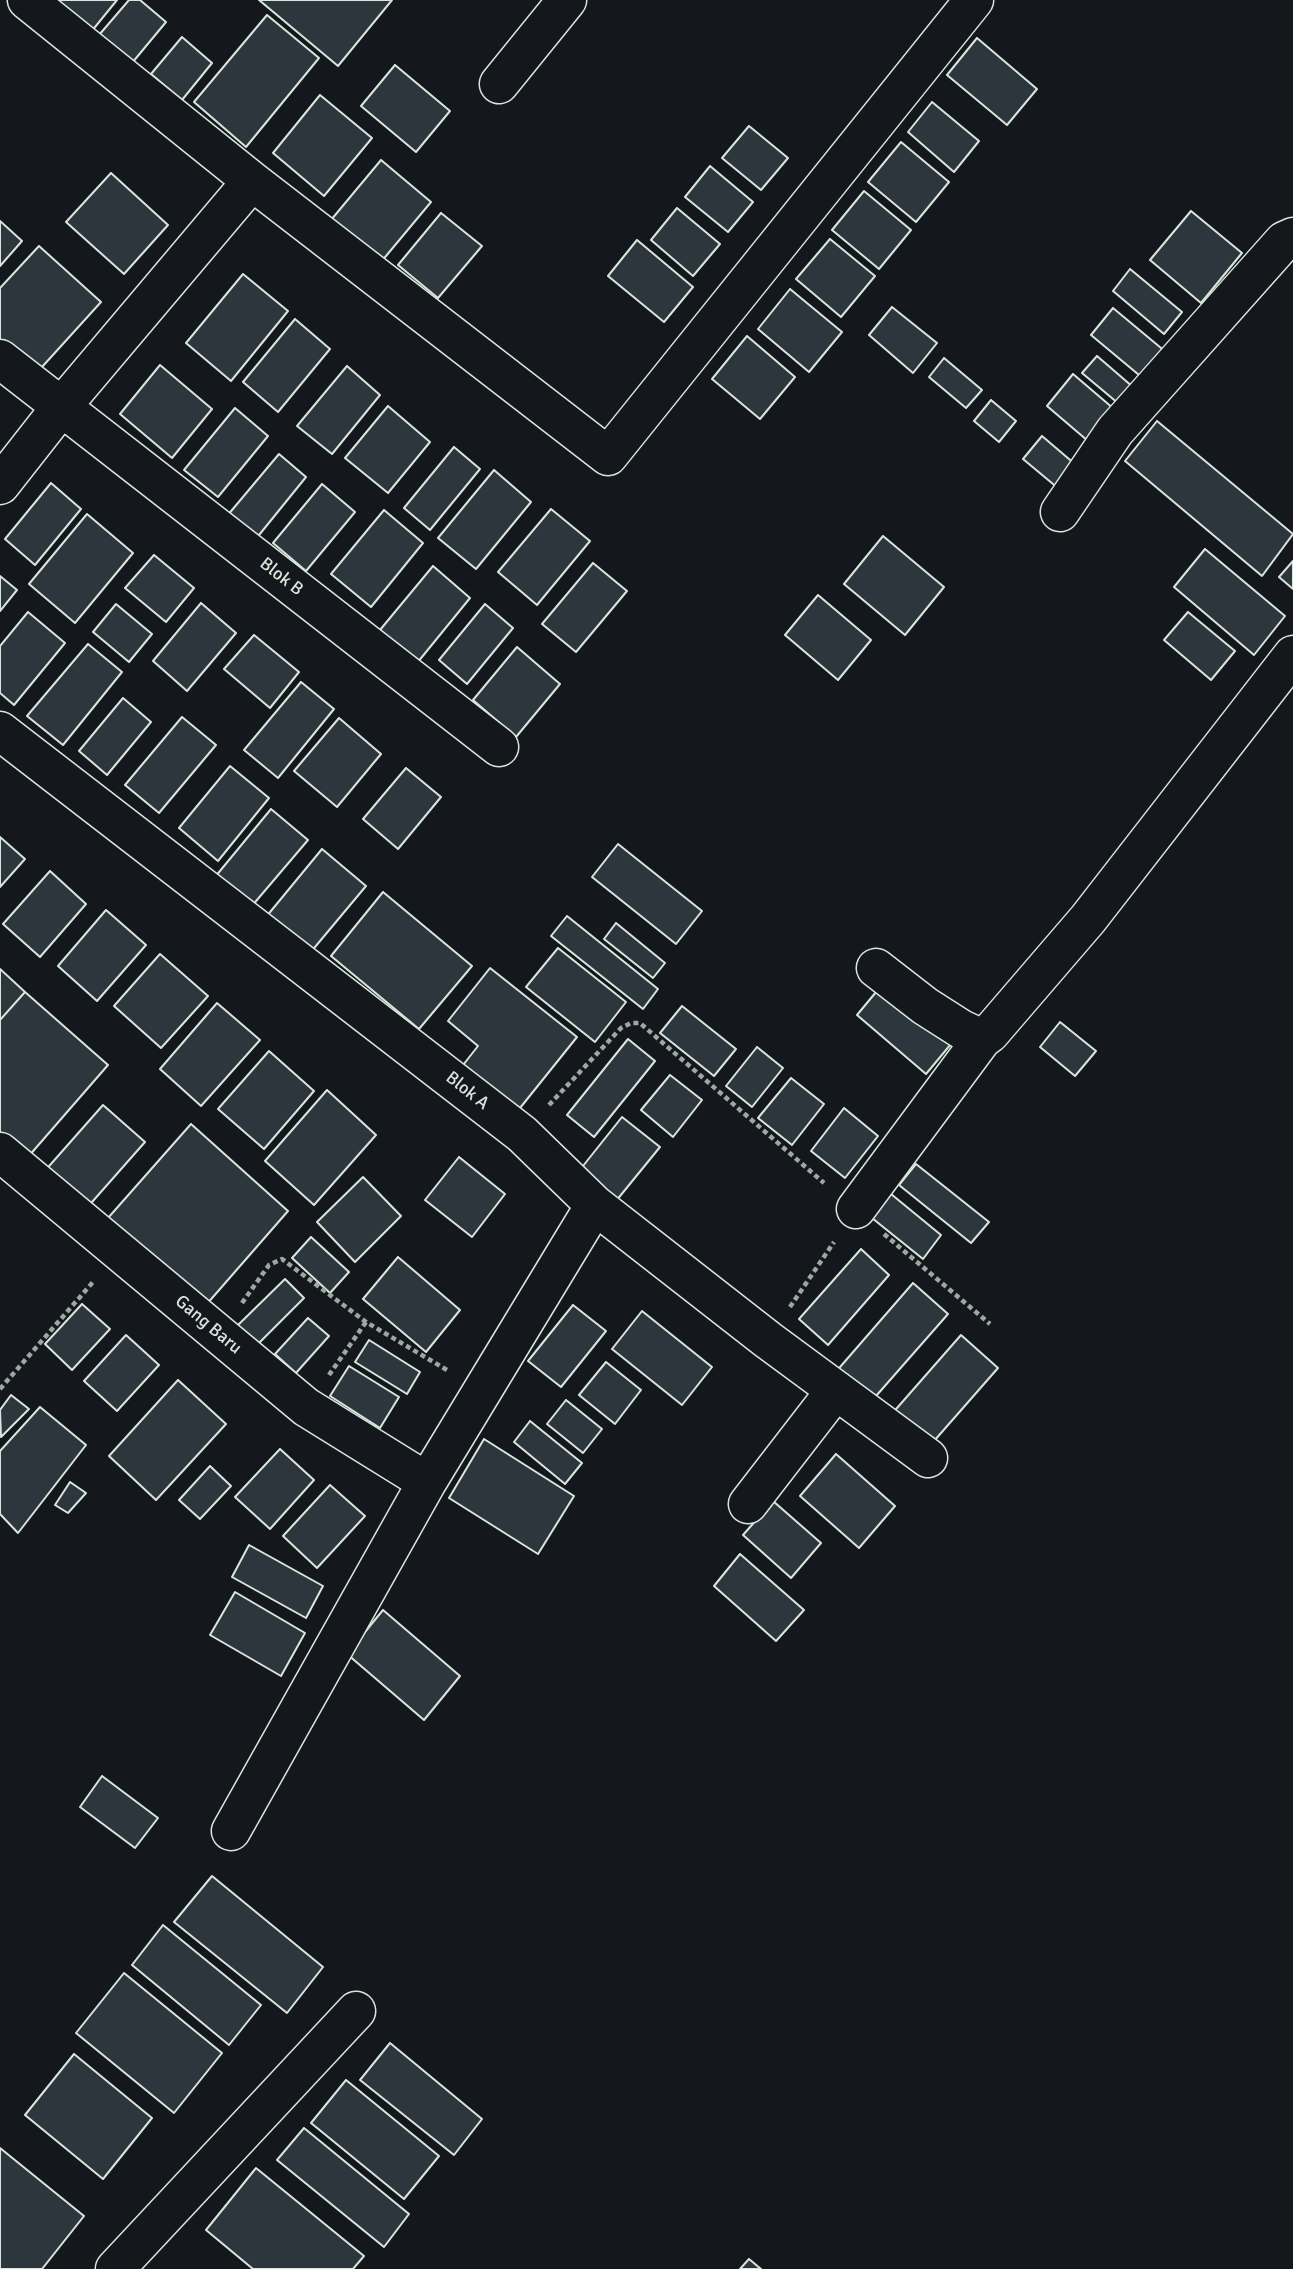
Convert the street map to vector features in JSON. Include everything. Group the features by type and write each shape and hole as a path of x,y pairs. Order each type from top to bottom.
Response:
{"street":[{"path":"27,0 252,181 608,456 974,0"},
{"path":"499,84 567,0"},
{"path":"0,485 62,406 252,181"},
{"path":"1060,512 1115,431 1284,240 1293,237"},
{"name":"Blok B","path":"0,359 499,747"},
{"path":"856,1209 982,1039 1000,1024 1088,919 1293,655"},
{"name":"Blok A","path":"0,731 523,1134 596,1205 768,1339 928,1458"},
{"path":"876,968 925,1006 982,1039"},
{"name":"Gang Baru","path":"0,1152 123,1251 306,1407 427,1482"},
{"path":"231,1831 427,1482 596,1205"},
{"path":"748,1504 836,1390"},
{"path":"116,2269 356,2011"}],"path":[{"path":"523,1134 621,1028 631,1023 640,1023 990,1324"},
{"path":"768,1339 856,1209"},
{"path":"0,1389 50,1329 123,1251"},
{"path":"220,1335 269,1265 282,1259 366,1322 481,1391"},
{"path":"306,1407 366,1322"}],"building":[{"path":"57,0 117,0 82,43"},
{"path":"129,0 140,0 166,22 132,63 99,35"},
{"path":"259,0 392,0 338,66"},
{"path":"267,15 319,58 246,147 194,102"},
{"path":"182,37 212,63 182,100 151,74"},
{"path":"977,38 1037,89 1007,125 947,75"},
{"path":"395,65 450,111 416,152 361,106"},
{"path":"320,95 372,138 324,196 273,153"},
{"path":"932,102 979,141 954,172 908,132"},
{"path":"749,126 788,158 761,190 722,158"},
{"path":"901,142 949,182 916,222 868,182"},
{"path":"381,160 431,202 376,268 326,226"},
{"path":"710,166 753,202 728,232 685,197"},
{"path":"111,173 168,225 124,274 66,222"},
{"path":"864,191 911,230 879,269 832,230"},
{"path":"677,208 720,244 693,276 651,240"},
{"path":"1191,211 1242,253 1201,303 1150,260"},
{"path":"441,213 482,246 438,298 398,265"},
{"path":"0,221 22,241 0,266"},
{"path":"830,239 875,276 841,317 796,279"},
{"path":"637,240 693,287 664,322 608,276"},
{"path":"39,246 101,302 32,378 0,348 0,288"},
{"path":"1130,269 1182,312 1164,334 1113,291"},
{"path":"243,274 288,311 231,381 186,343"},
{"path":"790,289 842,332 809,372 758,329"},
{"path":"892,307 937,343 913,373 869,335"},
{"path":"1113,308 1173,358 1151,385 1091,335"},
{"path":"295,319 330,349 278,412 243,382"},
{"path":"747,336 795,377 760,419 712,379"},
{"path":"1097,356 1133,387 1119,404 1082,373"},
{"path":"944,358 982,390 966,408 929,377"},
{"path":"160,365 212,409 172,458 120,414"},
{"path":"347,366 380,395 332,454 297,426"},
{"path":"1073,374 1121,415 1095,447 1047,406"},
{"path":"991,400 1016,421 999,442 974,421"},
{"path":"388,406 430,442 388,493 345,458"},
{"path":"235,408 268,436 218,497 184,470"},
{"path":"1157,421 1293,534 1262,576 1125,461"},
{"path":"1042,436 1083,471 1065,494 1023,459"},
{"path":"454,447 480,469 430,530 404,508"},
{"path":"279,454 306,477 255,540 227,516"},
{"path":"494,470 531,502 476,569 438,538"},
{"path":"51,483 81,509 35,565 5,539"},
{"path":"322,484 355,512 306,571 273,543"},
{"path":"551,509 590,541 537,605 498,572"},
{"path":"384,510 423,543 371,607 331,574"},
{"path":"87,514 133,553 75,623 29,584"},
{"path":"883,536 944,587 905,635 844,584"},
{"path":"1205,549 1285,616 1254,655 1174,587"},
{"path":"154,555 194,588 166,622 125,588"},
{"path":"1293,561 1293,589 1279,577"},
{"path":"593,563 627,591 576,652 542,624"},
{"path":"433,566 470,598 413,668 375,636"},
{"path":"0,576 17,590 0,611"},
{"path":"818,595 871,640 838,680 785,635"},
{"path":"201,603 236,633 187,691 153,661"},
{"path":"116,604 152,634 129,662 93,632"},
{"path":"485,604 513,628 467,684 439,660"},
{"path":"28,612 65,643 14,705 0,693 0,646"},
{"path":"1188,612 1235,651 1211,680 1164,640"},
{"path":"254,635 299,672 270,708 224,669"},
{"path":"88,644 122,672 63,745 27,716"},
{"path":"517,647 560,684 516,737 473,700"},
{"path":"301,682 334,709 278,778 244,750"},
{"path":"123,698 151,722 107,775 79,751"},
{"path":"182,717 216,745 159,813 125,785"},
{"path":"339,718 381,754 337,807 294,771"},
{"path":"230,766 269,798 218,861 179,828"},
{"path":"406,768 441,797 398,849 363,819"},
{"path":"271,809 308,840 251,907 215,877"},
{"path":"0,837 25,859 0,887"},
{"path":"618,844 702,911 676,944 592,877"},
{"path":"322,849 366,886 310,953 266,917"},
{"path":"50,871 86,904 40,957 3,924"},
{"path":"383,892 472,966 419,1029 331,956"},
{"path":"106,910 146,945 97,1001 58,966"},
{"path":"567,916 658,989 643,1009 551,936"},
{"path":"616,923 665,963 653,978 604,939"},
{"path":"558,948 626,1002 595,1042 526,987"},
{"path":"160,954 208,996 161,1048 114,1006"},
{"path":"490,968 577,1037 512,1118 456,1074 478,1046 448,1021"},
{"path":"0,969 25,992 0,1020"},
{"path":"886,980 956,1038 926,1074 857,1015"},
{"path":"25,992 108,1065 28,1157 0,1132 0,1020"},
{"path":"217,1003 260,1040 201,1106 160,1069"},
{"path":"682,1006 736,1049 714,1076 660,1033"},
{"path":"1060,1022 1096,1051 1075,1076 1040,1047"},
{"path":"628,1039 655,1061 594,1137 567,1115"},
{"path":"757,1047 783,1068 752,1107 726,1086"},
{"path":"269,1051 314,1091 264,1149 218,1109"},
{"path":"670,1075 702,1100 673,1137 641,1110"},
{"path":"791,1078 824,1104 792,1145 758,1118"},
{"path":"327,1090 376,1135 314,1205 265,1161"},
{"path":"103,1105 145,1142 85,1210 43,1173"},
{"path":"844,1108 878,1136 845,1178 811,1151"},
{"path":"622,1117 660,1147 616,1201 579,1171"},
{"path":"191,1124 288,1211 206,1305 108,1218"},
{"path":"459,1157 505,1194 472,1237 425,1200"},
{"path":"916,1164 989,1222 971,1243 899,1185"},
{"path":"363,1177 401,1216 355,1262 317,1222"},
{"path":"891,1194 941,1235 923,1259 872,1218"},
{"path":"311,1237 349,1272 330,1293 292,1258"},
{"path":"861,1249 889,1275 828,1345 799,1319"},
{"path":"398,1257 460,1310 426,1352 363,1299"},
{"path":"285,1279 304,1298 254,1348 235,1328"},
{"path":"913,1283 948,1314 869,1404 834,1374"},
{"path":"82,1304 110,1329 72,1370 45,1344"},
{"path":"573,1305 606,1331 561,1387 528,1361"},
{"path":"642,1311 712,1367 682,1405 612,1349"},
{"path":"308,1318 329,1336 296,1373 275,1354"},
{"path":"126,1335 159,1365 117,1411 84,1381"},
{"path":"961,1335 998,1368 927,1449 890,1416"},
{"path":"369,1340 420,1372 407,1394 355,1362"},
{"path":"606,1362 641,1390 615,1424 579,1395"},
{"path":"349,1366 399,1397 380,1428 330,1396"},
{"path":"178,1380 226,1424 156,1500 109,1456"},
{"path":"11,1395 29,1409 1,1437 0,1410"},
{"path":"566,1400 602,1429 583,1453 547,1424"},
{"path":"40,1407 86,1445 18,1533 0,1514 0,1451"},
{"path":"530,1421 582,1463 565,1484 514,1442"},
{"path":"484,1439 574,1496 538,1554 449,1498"},
{"path":"280,1449 314,1480 270,1529 235,1497"},
{"path":"836,1454 895,1506 859,1548 800,1496"},
{"path":"210,1466 231,1486 200,1519 179,1500"},
{"path":"70,1482 86,1493 68,1513 55,1505"},
{"path":"330,1485 365,1516 317,1568 283,1536"},
{"path":"773,1501 821,1543 791,1578 743,1535"},
{"path":"249,1545 323,1586 306,1618 232,1577"},
{"path":"740,1554 804,1610 776,1641 714,1586"},
{"path":"235,1592 305,1633 281,1676 210,1635"},
{"path":"383,1610 460,1676 424,1720 347,1654"},
{"path":"102,1776 158,1818 135,1848 80,1807"},
{"path":"212,1876 323,1967 287,2013 174,1922"},
{"path":"163,1925 261,2005 229,2045 132,1965"},
{"path":"124,1973 222,2053 174,2113 76,2033"},
{"path":"390,2043 482,2119 454,2155 360,2080"},
{"path":"74,2054 152,2118 103,2179 25,2115"},
{"path":"346,2080 439,2156 404,2199 311,2123"},
{"path":"304,2128 409,2214 384,2247 277,2160"},
{"path":"0,2148 84,2216 42,2269 0,2269"},
{"path":"256,2168 364,2256 353,2269 253,2269 206,2230"},
{"path":"749,2259 761,2269 740,2269"}]}
